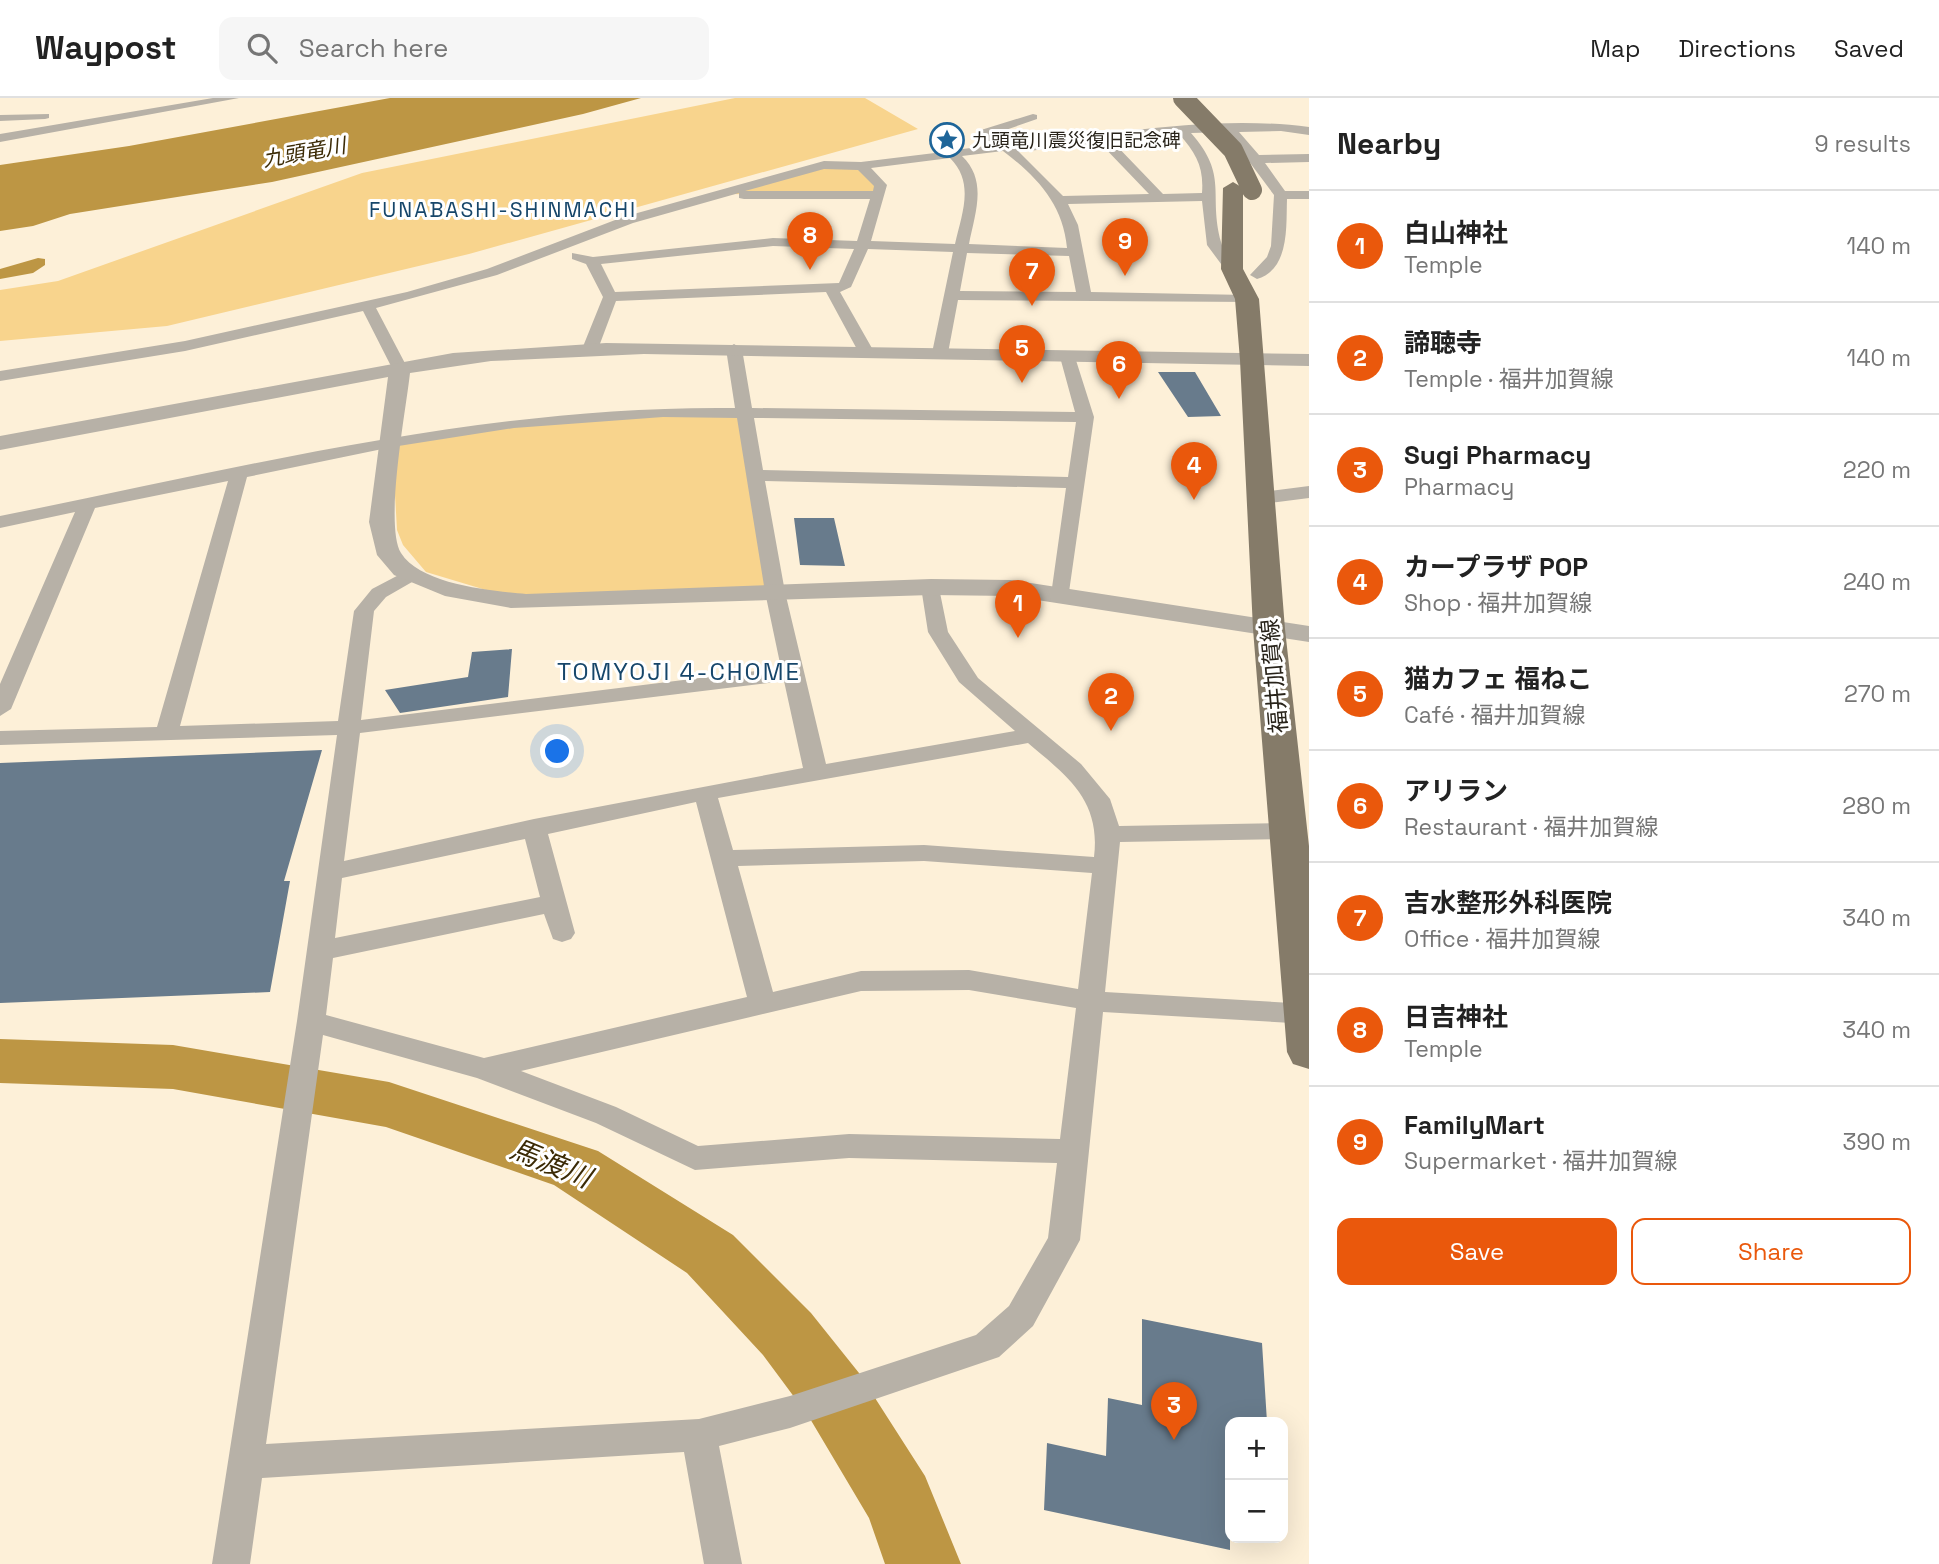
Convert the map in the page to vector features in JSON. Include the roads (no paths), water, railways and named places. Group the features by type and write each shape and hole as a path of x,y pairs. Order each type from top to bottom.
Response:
{"main road":[{"name":"福井加賀線","path":"1168,98 1219,154 1243,189 1232,269 1252,287"},
{"name":"福井加賀線","path":"1183,98 1233,150 1254,226"},
{"name":"福井加賀線","path":"1256,250 1252,287 1253,360 1269,629 1309,1052"}],"street":[{"path":"0,118 34,118 122,106 130,110 191,105 209,98"},
{"path":"0,138 233,98"},
{"path":"1033,117 985,134 1008,148 1058,200 1070,222 1075,252 1082,271 1084,296"},
{"path":"0,127 103,121"},
{"path":"0,376 185,346 367,305 492,272 628,220 824,165 861,166 954,153 1182,130 1281,127 1309,131"},
{"path":"952,295 1084,296 1252,287 1273,259 1278,246 1281,195 1230,128"},
{"path":"1182,130 1202,153 1210,175 1208,197 1214,246 1232,269"},
{"path":"1102,138 1160,198"},
{"path":"935,140 954,153 967,168 973,189 940,353"},
{"path":"1255,159 1309,158"},
{"path":"610,297 845,287 863,246 881,185 861,166"},
{"path":"708,196 878,195"},
{"path":"1281,195 1309,195"},
{"path":"1058,200 1208,197"},
{"path":"553,248 592,261 773,242 1075,252"},
{"path":"590,349 610,297 592,261"},
{"path":"831,288 864,350"},
{"path":"367,305 400,369 381,522 392,559 412,574 488,599 526,602 931,587 1011,588 1309,634"},
{"path":"0,443 486,355 590,349 734,349 1309,360"},
{"path":"734,349 775,592 816,773"},
{"path":"1062,595 1085,417 1068,357"},
{"path":"0,522 392,442 514,423 601,415 744,412 1085,417"},
{"path":"167,733 239,474"},
{"path":"755,475 1076,483"},
{"path":"1261,498 1309,492"},
{"path":"0,709 88,506"},
{"path":"232,1564 311,1021 364,611 369,601 380,591 412,574"},
{"path":"246,1461 699,1435 790,1412 987,1346 1021,1316 1064,1240 1109,834 1098,799 1073,769 970,682 939,632 931,587"},
{"path":"0,738 348,728 794,673"},
{"path":"331,872 705,793 1033,736"},
{"path":"705,793 762,1004"},
{"path":"534,827 562,933"},
{"path":"1109,834 1288,831"},
{"path":"723,858 924,853 1105,866"},
{"path":"319,951 554,903"},
{"path":"484,1069 862,982 970,980 1092,1001 1307,1014"},
{"path":"311,1021 484,1069 606,1115 695,1158 849,1146 1074,1151"},
{"path":"699,1435 723,1564"}],"water":[{"name":"九頭竜川","path":"390,98 641,98 583,114 272,182 70,214 33,226 0,231 0,165 129,146"},
{"path":"38,258 45,259 45,265 33,273 0,279 0,269"}],"waterway":[{"name":"馬渡川","path":"0,1061 173,1067 389,1105 576,1168 710,1254 787,1334 834,1395 899,1501 923,1564"}],"place":[{"name":"九頭竜川震災復旧記念碑","path":"947,140"},
{"name":"日吉神社","path":"810,270"},
{"name":"FamilyMart","path":"1125,276"},
{"name":"吉水整形外科医院","path":"1032,306"},
{"name":"猫カフェ 福ねこ","path":"1022,383"},
{"name":"アリラン","path":"1119,399"},
{"name":"カープラザ POP","path":"1194,500"},
{"name":"白山神社","path":"1018,638"},
{"name":"諦聴寺","path":"1111,731"},
{"name":"Sugi Pharmacy","path":"1174,1440"}],"district":[{"name":"FUNABASHI-SHINMACHI","path":"503,209"},
{"name":"TOMYOJI 4-CHOME","path":"679,671"}]}
